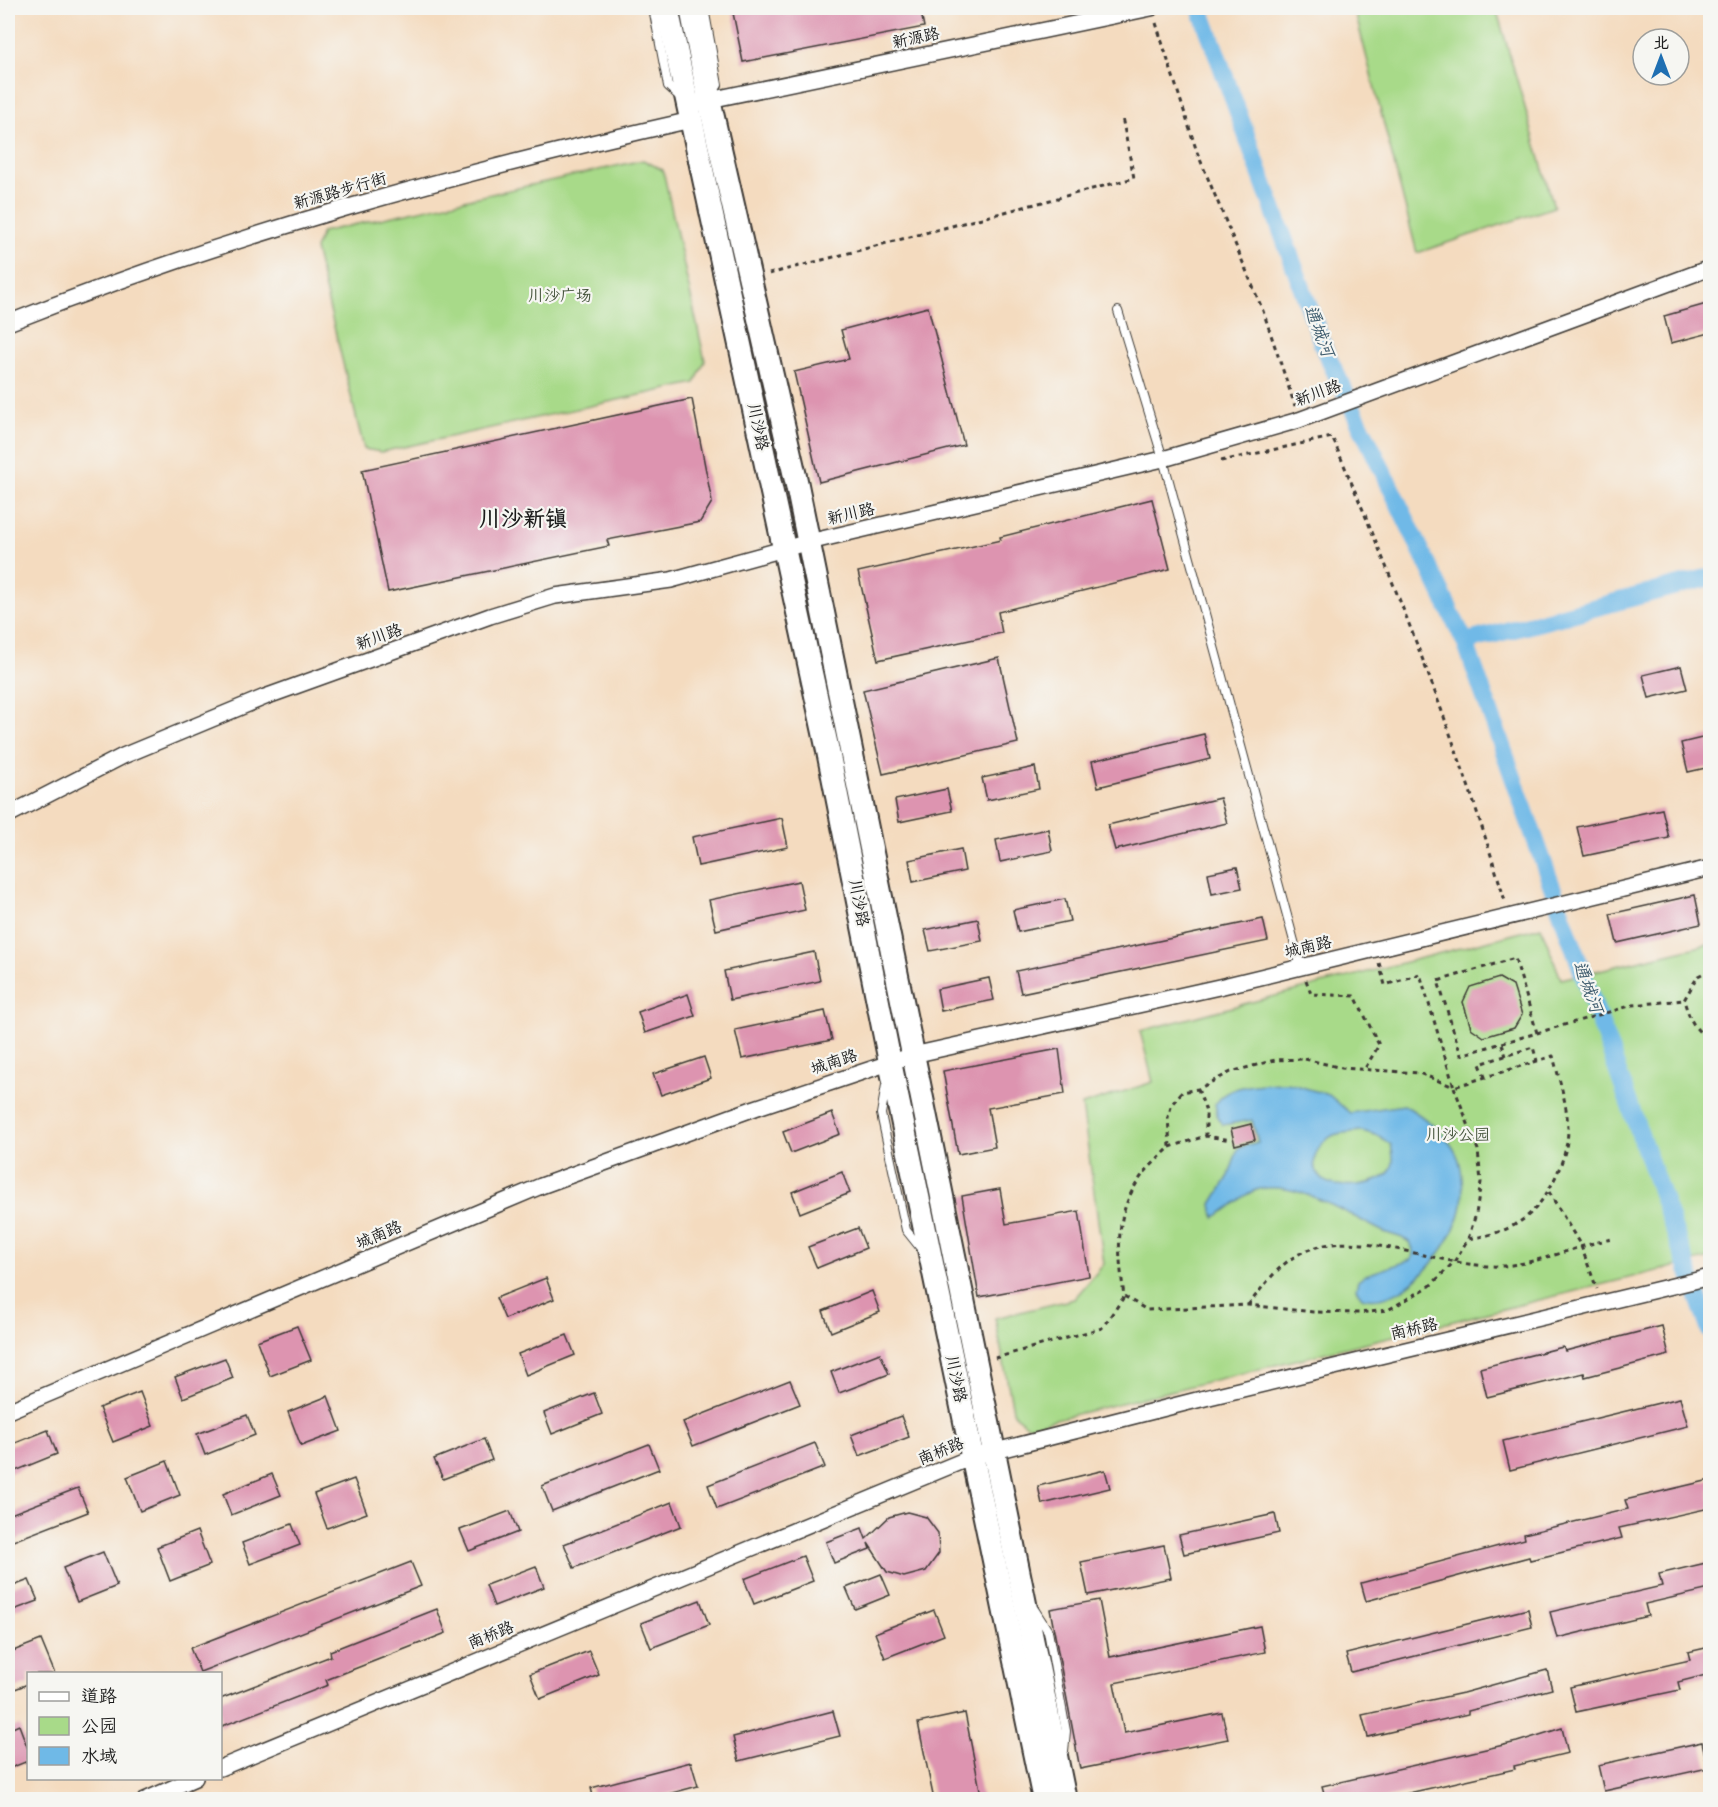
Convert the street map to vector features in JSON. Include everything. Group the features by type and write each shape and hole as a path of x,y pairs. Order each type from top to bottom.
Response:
{"main road":[{"name":"川沙路","path":"667,8 750,279 809,542 976,1364 983,1454 1044,1800"},
{"name":"川沙路","path":"691,8 696,108 784,549 831,762 932,1264 1022,1590 1065,1800"}],"street":[{"name":"新源路","path":"696,108 1151,8"},
{"name":"新源路步行街","path":"8,323 70,298 312,216 555,151 696,108"},
{"name":"新川路","path":"8,814 123,756 265,698 490,616 555,596 671,580 809,542 1163,459 1304,417 1710,268"},
{"name":"城南路","path":"8,1411 541,1186 755,1108 890,1062 912,1055 1375,950 1710,868"},
{"name":"南桥路","path":"222,1767 983,1454 1710,1277"},
{"path":"145,1800 193,1780"}],"lane":[{"path":"653,8 668,86 696,108 718,85 704,8"},
{"path":"1118,311 1163,459 1300,967"}],"path":[{"path":"1151,8 1197,152 1304,417"},
{"path":"750,279 1134,178 1122,117"},
{"path":"1204,447 1210,463 1332,437 1388,569 1485,837 1509,917"},
{"path":"1124,1296 1146,1310 1248,1305 1313,1312 1359,1313 1388,1310 1430,1286 1454,1262 1468,1239 1476,1214 1481,1182 1478,1150 1454,1087 1420,974 1385,985 1375,950"},
{"path":"1537,1033 1515,958 1438,981 1461,1055 1502,1044 1633,1005 1684,1000"},
{"path":"1300,967 1311,994 1355,996 1379,1045 1364,1070"},
{"path":"1710,970 1698,976 1684,1000 1689,1018 1699,1033 1710,1040"},
{"path":"1502,1044 1506,1056"},
{"path":"1485,1077 1480,1064 1533,1047 1537,1061"},
{"path":"1170,1147 1168,1117 1172,1104 1182,1092 1198,1089 1231,1072 1275,1060 1305,1059 1342,1068 1419,1073 1454,1087 1553,1056 1566,1106 1568,1130 1565,1155 1549,1192 1535,1210 1514,1227 1491,1235 1468,1239"},
{"path":"1198,1089 1206,1111 1206,1136"},
{"path":"976,1364 1102,1328 1124,1296 1119,1255 1120,1219 1144,1173 1170,1147 1206,1136 1231,1140"},
{"path":"1549,1192 1581,1246 1602,1303"},
{"path":"1248,1305 1276,1272 1297,1254 1330,1244 1409,1251 1454,1262 1500,1266 1531,1262 1612,1239"}],"green space":[{"path":"1354,8 1496,8 1554,207 1417,253"},
{"name":"川沙广场","path":"643,160 663,170 705,361 695,383 381,452 364,449 315,249 322,232"},
{"name":"川沙公园","path":"1541,927 1561,979 1710,944 1710,1258 1028,1426 1014,1415 995,1318 1074,1299 1104,1264 1082,1105 1153,1082 1140,1031"}],"water":[{"path":"1288,1083 1329,1095 1350,1113 1404,1105 1448,1140 1457,1155 1463,1190 1461,1210 1456,1225 1448,1241 1424,1272 1394,1294 1378,1298 1362,1297 1356,1289 1358,1281 1366,1275 1411,1260 1412,1246 1404,1239 1384,1232 1324,1202 1291,1190 1260,1189 1248,1194 1214,1217 1212,1204 1229,1176 1238,1148 1258,1142 1252,1120 1223,1125 1218,1119 1215,1104 1228,1092 1238,1088","holes":["1362,1131 1379,1136 1391,1145 1393,1155 1391,1169 1384,1177 1376,1181 1347,1186 1329,1183 1318,1174 1315,1168 1316,1155 1328,1138 1340,1133"]}],"building":[{"path":"732,8 920,8 924,27 743,62"},
{"path":"1710,303 1710,333 1671,343 1664,316"},
{"path":"928,307 964,445 819,482 794,372 849,359 841,330"},
{"path":"692,399 712,502 700,522 607,540 609,546 388,592 362,470"},
{"path":"1152,499 1170,569 998,612 1002,633 878,660 858,572 1001,540 1000,537"},
{"path":"999,658 1018,743 883,774 863,690"},
{"path":"1681,666 1687,689 1649,698 1643,675"},
{"path":"1204,734 1210,759 1098,787 1092,761"},
{"path":"1710,736 1710,767 1688,772 1681,743"},
{"path":"1035,767 1039,789 987,800 982,778"},
{"path":"947,789 952,811 899,822 895,800"},
{"path":"1220,798 1227,823 1115,850 1108,825"},
{"path":"1662,809 1669,838 1584,856 1577,827"},
{"path":"782,818 788,847 698,866 692,837"},
{"path":"1048,829 1052,851 1000,862 996,840"},
{"path":"961,849 965,871 913,882 909,860"},
{"path":"1237,867 1242,888 1212,894 1208,873"},
{"path":"799,881 805,910 716,930 709,900"},
{"path":"1695,895 1701,924 1617,943 1610,914"},
{"path":"1065,899 1070,921 1018,932 1013,910"},
{"path":"978,919 982,941 930,951 925,930"},
{"path":"1263,919 1268,941 1021,993 1016,971"},
{"path":"814,952 820,981 730,1000 724,971"},
{"path":"989,978 994,1000 941,1011 937,989"},
{"path":"1499,978 1513,986 1522,1015 1514,1028 1484,1037 1471,1028 1463,1002 1470,987"},
{"path":"688,994 695,1016 645,1033 638,1012"},
{"path":"825,1011 832,1040 742,1059 735,1030"},
{"path":"1059,1049 1065,1094 988,1108 995,1147 958,1154 943,1071"},
{"path":"704,1057 711,1078 661,1095 653,1074"},
{"path":"832,1113 840,1134 791,1153 783,1132"},
{"path":"1251,1124 1255,1140 1235,1145 1231,1129"},
{"path":"842,1172 850,1193 800,1213 792,1192"},
{"path":"1000,1189 1006,1224 1079,1211 1089,1276 979,1297 962,1196"},
{"path":"858,1228 866,1248 817,1268 808,1247"},
{"path":"546,1278 554,1299 505,1319 496,1298"},
{"path":"872,1291 880,1312 831,1332 823,1311"},
{"path":"297,1326 311,1360 270,1376 257,1341"},
{"path":"1662,1326 1669,1355 1585,1377 1584,1373 1487,1397 1480,1368 1563,1347 1565,1351"},
{"path":"567,1335 575,1355 526,1375 518,1354"},
{"path":"880,1353 889,1374 839,1393 831,1372"},
{"path":"225,1358 233,1378 183,1398 175,1377"},
{"path":"790,1380 800,1404 693,1446 683,1422"},
{"path":"140,1392 153,1426 113,1442 99,1408"},
{"path":"594,1393 602,1414 552,1434 544,1413"},
{"path":"328,1396 341,1431 301,1446 288,1412"},
{"path":"1680,1398 1688,1426 1510,1470 1503,1441"},
{"path":"247,1415 255,1435 205,1455 197,1434"},
{"path":"901,1416 909,1437 859,1456 851,1435"},
{"path":"48,1430 57,1454 8,1474 8,1446"},
{"path":"484,1439 492,1460 443,1479 434,1459"},
{"path":"815,1443 825,1467 717,1509 708,1485"},
{"path":"649,1444 659,1469 552,1511 542,1486"},
{"path":"167,1461 180,1495 140,1511 127,1477"},
{"path":"1105,1470 1110,1488 1042,1504 1038,1486"},
{"path":"272,1474 281,1495 231,1515 223,1494"},
{"path":"354,1479 367,1513 327,1528 314,1494"},
{"path":"1710,1480 1710,1508 1619,1528 1622,1538 1530,1560 1529,1557 1366,1601 1361,1583 1525,1539 1524,1534 1628,1509 1625,1500"},
{"path":"78,1488 88,1512 8,1543 8,1515"},
{"path":"672,1502 681,1526 574,1568 564,1544"},
{"path":"510,1511 518,1532 469,1551 460,1530"},
{"path":"907,1512 926,1517 938,1533 939,1553 926,1571 904,1577 887,1572 868,1543 870,1549 834,1563 826,1542 862,1528 866,1539 889,1517"},
{"path":"1275,1514 1279,1533 1184,1554 1179,1535"},
{"path":"292,1524 300,1545 250,1564 242,1543"},
{"path":"197,1531 210,1565 170,1581 157,1547"},
{"path":"1164,1545 1171,1578 1088,1595 1081,1562"},
{"path":"103,1552 117,1586 77,1602 63,1568"},
{"path":"803,1556 813,1581 754,1604 744,1579"},
{"path":"411,1562 421,1586 200,1672 190,1648"},
{"path":"1710,1562 1710,1589 1645,1604 1648,1616 1557,1638 1550,1612 1662,1586 1659,1574"},
{"path":"536,1566 544,1587 494,1606 486,1585"},
{"path":"881,1574 890,1595 855,1609 846,1588"},
{"path":"29,1580 38,1601 8,1612 8,1588"},
{"path":"700,1600 709,1625 651,1648 641,1623"},
{"path":"1099,1600 1110,1657 1260,1626 1265,1652 1114,1683 1124,1733 1222,1713 1228,1739 1080,1769 1050,1609"},
{"path":"437,1609 446,1633 326,1680 328,1685 222,1726 222,1698 331,1656 330,1651"},
{"path":"1528,1609 1532,1627 1351,1672 1346,1654"},
{"path":"934,1610 944,1635 885,1658 875,1633"},
{"path":"41,1640 54,1672 27,1672 27,1684 15,1689 8,1671 8,1653"},
{"path":"1710,1647 1710,1674 1678,1682 1680,1690 1576,1712 1570,1687 1690,1660 1688,1652"},
{"path":"589,1651 599,1675 540,1699 530,1674"},
{"path":"1547,1670 1552,1689 1468,1711 1468,1714 1368,1737 1362,1715 1463,1693"},
{"path":"833,1711 840,1736 739,1761 733,1737"},
{"path":"965,1713 982,1800 934,1800 918,1723"},
{"path":"19,1725 27,1746 27,1761 8,1769 8,1730"},
{"path":"1562,1728 1568,1753 1514,1766 1515,1769 1378,1800 1326,1800 1322,1786 1517,1742"},
{"path":"1702,1742 1708,1768 1604,1791 1598,1765"},
{"path":"691,1762 698,1786 646,1800 594,1800 591,1788"}],"waterway":[{"name":"通城河","path":"1200,8 1325,351 1465,642 1710,1331"},
{"name":"通城河","path":"1465,642 1710,577"}],"district":[{"name":"川沙新镇","path":"523,519"}]}
